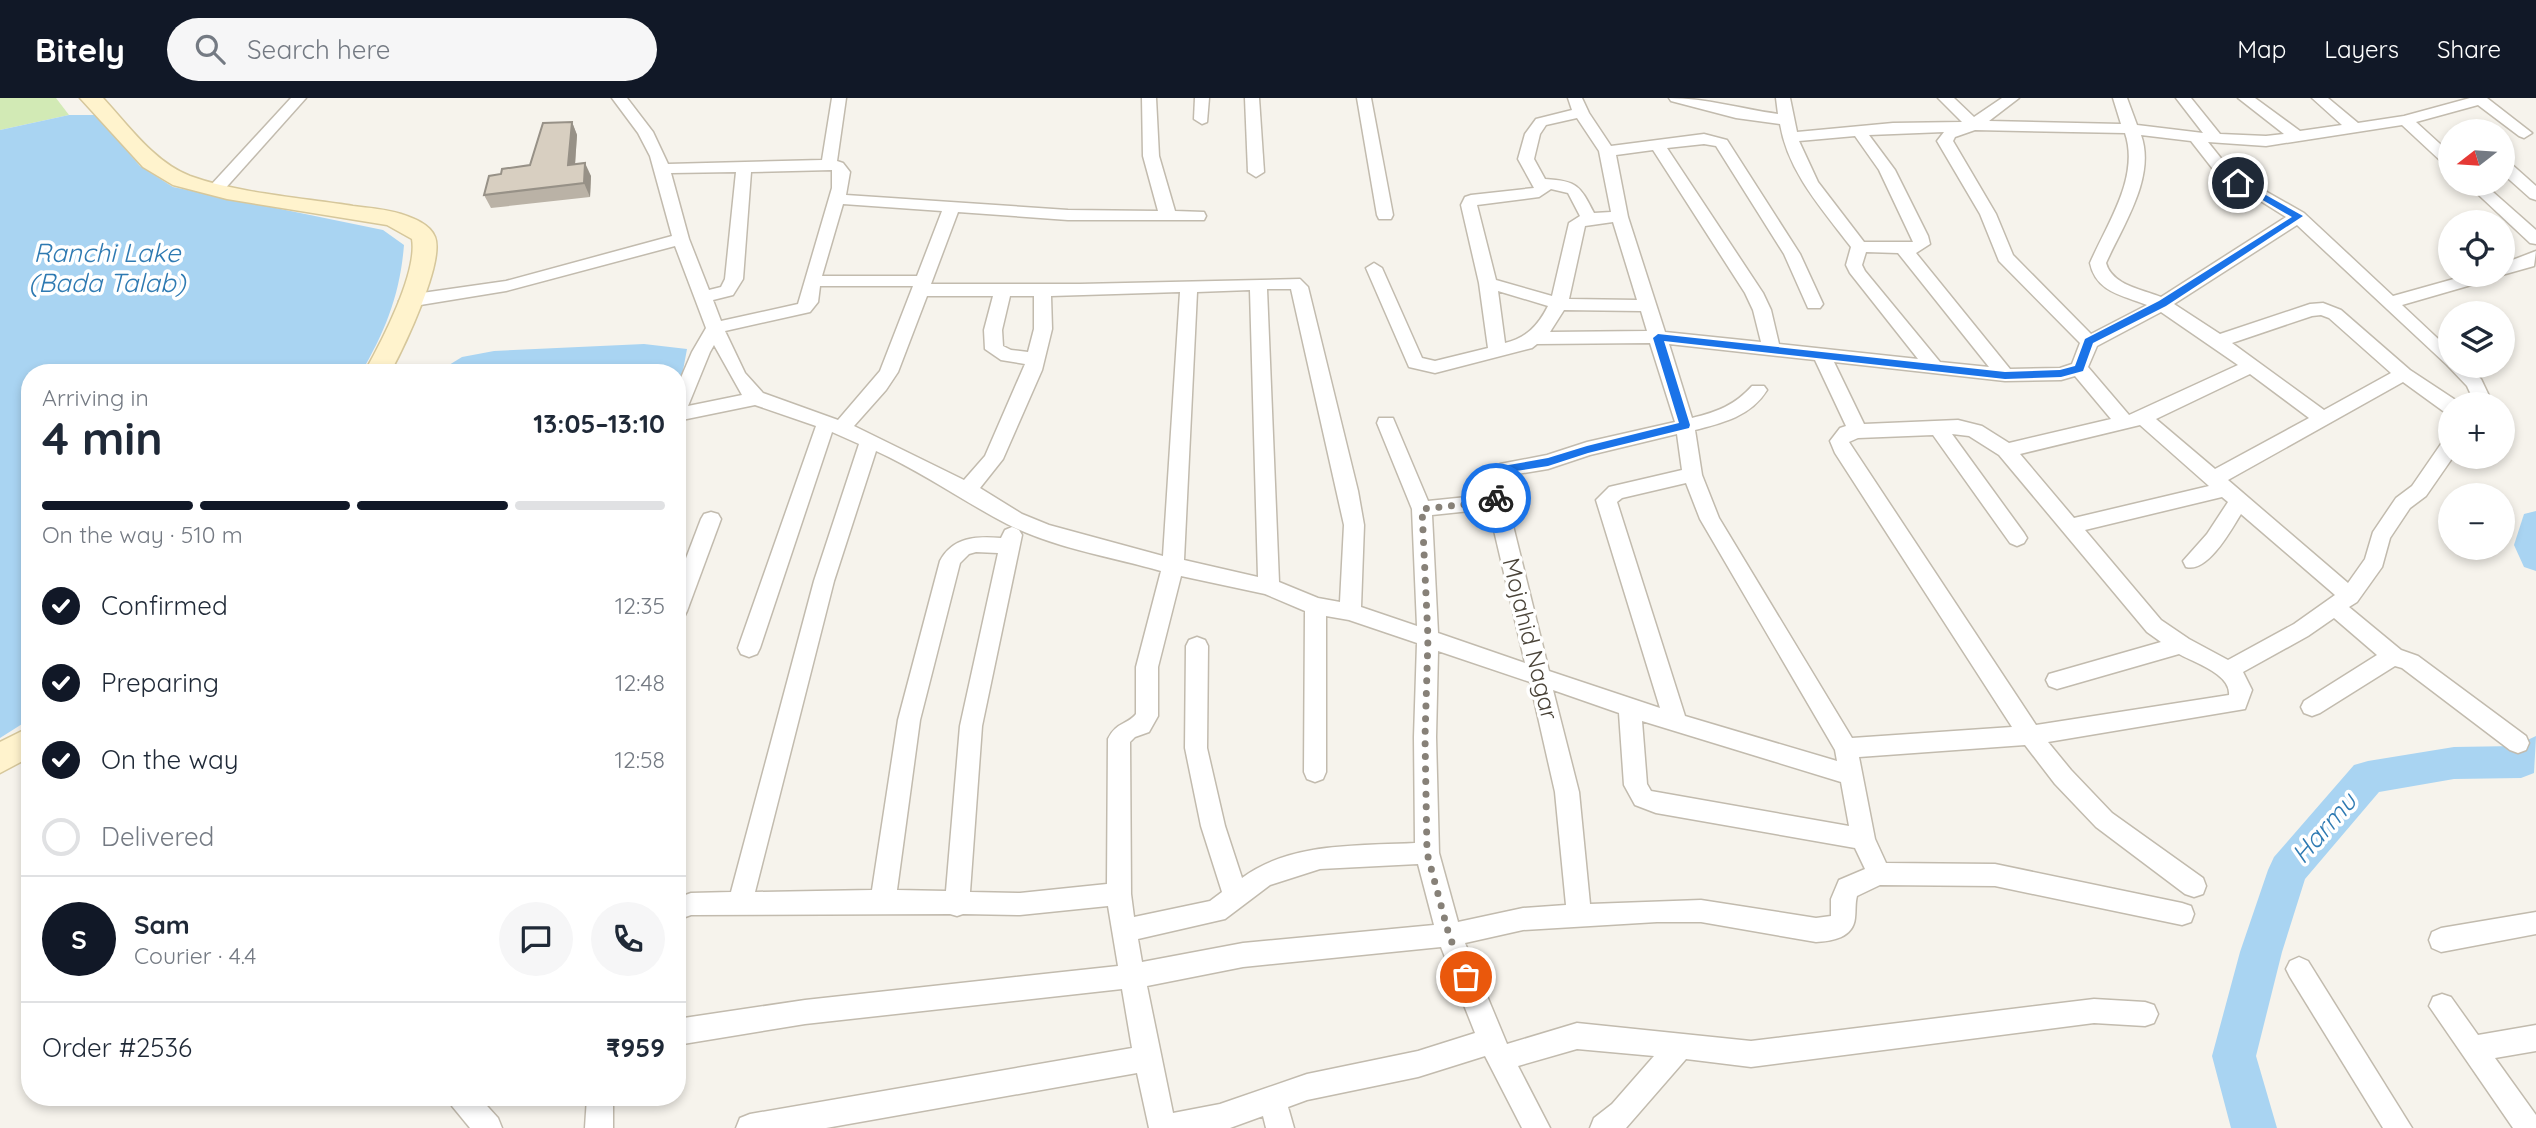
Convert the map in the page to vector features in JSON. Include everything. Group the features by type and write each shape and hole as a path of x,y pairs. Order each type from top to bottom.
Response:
{"street":[{"path":"91,98 151,162 181,180 216,189 376,216 412,227 423,236 425,243 408,302 381,364"},
{"path":"216,189 299,98"},
{"path":"619,98 646,132 662,169 681,239 715,328 738,376 756,398 834,425 967,489 1015,519 1063,537 1173,566 1269,587 1315,606 1350,612 1676,723 1851,775"},
{"path":"829,165 839,98"},
{"path":"1149,98 1151,156 1168,216"},
{"path":"1202,98 1202,119"},
{"path":"1252,98 1256,172"},
{"path":"1364,98 1385,215"},
{"path":"1676,98 1735,113 1786,120"},
{"path":"1783,98 1790,137 1817,196 1859,247 1914,248 1922,244 1887,170 1859,131"},
{"path":"1945,98 1970,126"},
{"path":"2012,98 1970,126 1950,134 1945,141 1988,214 1998,244 2017,272 2089,342"},
{"path":"2120,98 2137,146 2136,177 2098,263 2101,276 2111,284 2162,304 2218,341 2323,419"},
{"path":"2183,98 2215,138"},
{"path":"2245,98 2298,136"},
{"path":"2319,98 2354,127"},
{"path":"1790,137 1893,128 1970,126 2132,128 2196,137 2266,141 2405,120 2479,99 2524,133"},
{"path":"1497,352 1488,283 1471,200 1539,192 1543,189 1526,159 1534,126 1578,105 1607,151 1620,217 1685,425 1692,475 1710,519 1846,748 1863,839 1879,874"},
{"path":"2405,120 2438,150"},
{"path":"2196,137 2217,164 2238,183 2298,216 2438,349"},
{"path":"1607,151 1704,139 1722,143 1792,254 1814,304"},
{"path":"1657,145 1754,293 1762,310 1772,351"},
{"path":"662,169 829,165 837,166 843,178 812,281 809,302 804,308 715,328 698,359 686,390"},
{"path":"704,297 727,291 734,279 744,166"},
{"path":"2515,176 2536,195"},
{"path":"1542,184 1574,190 1588,218"},
{"path":"2488,196 2536,239"},
{"path":"837,199 1069,215 1198,216"},
{"path":"2503,209 2536,204"},
{"path":"749,648 834,425 880,386 889,372 952,206"},
{"path":"2079,368 2089,342 2162,304 2298,216"},
{"path":"1374,268 1415,363 1435,367 1526,344 1536,338 1546,328 1560,304 1577,223 1588,218 1620,217"},
{"path":"408,302 506,286 681,239"},
{"path":"1859,247 1854,265 1858,273 1935,368"},
{"path":"1903,248 2005,376"},
{"path":"2515,266 2536,256"},
{"path":"812,281 1003,289 1189,288 1285,283 1299,287 1352,513 1350,612"},
{"path":"1488,283 1560,304 1648,306"},
{"path":"1258,286 1269,587"},
{"path":"2389,303 2444,287"},
{"path":"1189,288 1173,566 1152,639 1147,667 1147,716 1140,725 1128,730 1119,739 1119,894 1147,1058 1163,1128 1220,1118 1307,1087 1577,1036 1751,1054 2094,1011 2145,1014"},
{"path":"1003,289 993,330 993,349 1007,356 1037,359"},
{"path":"967,489 993,459 1037,359 1043,329 1042,289"},
{"path":"2218,341 2310,310 2323,309 2335,314 2404,374 2438,398"},
{"path":"1536,338 1658,338 2005,376 2061,374 2079,368"},
{"path":"1822,356 1858,430"},
{"path":"2006,450 2134,421 2250,366"},
{"path":"2079,368 2134,421 2226,490 2343,602 2393,656 2410,662 2518,743"},
{"path":"2071,526 2226,490 2323,419 2404,374"},
{"path":"2468,378 2482,392"},
{"name":"Mojahid Nagar","path":"1579,915 1567,792 1492,481 1496,474 1507,468 1548,462 1587,449 1734,412 1745,405 1758,390"},
{"path":"686,411 756,398"},
{"path":"1387,423 1422,509 1428,638 1425,737 1427,853 1449,935 1496,1050 1536,1128"},
{"path":"1846,748 2030,735 2237,703 2242,695 2242,686 2228,670 2181,645 2154,626 2006,450 1975,431 1958,427 1858,430 1847,433 1839,440 2030,735 2063,777 2104,820 2194,886"},
{"path":"1938,428 2017,538"},
{"path":"740,904 824,581 869,442"},
{"path":"2228,670 2343,602 2375,561 2380,537 2403,503 2418,491 2438,463"},
{"path":"1676,723 1606,500 1616,492 1692,475"},
{"path":"2193,561 2214,539 2226,490"},
{"path":"1422,509 1497,501"},
{"path":"686,587 711,519"},
{"path":"957,905 971,726 1015,519"},
{"path":"883,901 909,720 950,561 957,549 969,544 1010,546"},
{"path":"1315,606 1315,772"},
{"path":"2057,680 2181,645"},
{"path":"1197,646 1196,748 1213,826 1236,897"},
{"path":"2312,707 2393,656"},
{"path":"1630,707 1636,785 1643,798 1656,803 1863,839"},
{"path":"0,758 21,745"},
{"path":"1124,930 1216,911 1263,876 1320,858 1427,853"},
{"path":"686,1031 805,1012 1134,976 1243,955 1449,935 1523,919 1701,911 1816,930 1833,929 1843,921 1843,899 1848,888 1879,874 1995,875 2182,914"},
{"path":"686,906 883,901 957,905 1020,904 1119,894"},
{"path":"2441,940 2536,923"},
{"path":"2299,969 2398,1128"},
{"path":"2442,1006 2529,1128"},
{"path":"2472,1049 2536,1038"},
{"path":"1604,1128 1622,1114 1680,1045"},
{"path":"750,1128 1147,1058"},
{"path":"1272,1100 1280,1128"},
{"path":"472,1106 488,1128"},
{"path":"599,1128 600,1106"}],"green space":[{"path":"0,98 56,98 69,115 0,130"}],"water":[{"name":"Ranchi Lake (Bada Talab)","path":"69,115 96,115 140,166 173,187 383,230 404,245 395,296 378,342 366,364 21,364 21,725 0,738 0,130"},
{"path":"644,344 687,349 684,364 451,364 462,357 494,351"}],"building":[{"path":"572,122 568,165 585,163 584,183 484,195 489,176 501,174 502,169 530,165 543,123"}],"waterway":[{"name":"Harmu","path":"2536,523 2531,545 2536,558"},
{"name":"Harmu","path":"2254,1128 2234,1056 2261,952 2288,870 2368,777 2454,763 2521,762 2536,752"}],"way so far":[{"path":"1466,977 1449,935 1427,853 1425,737 1428,638 1422,509 1497,501 1496,498"}],"route":[{"path":"1496,498 1492,481 1496,474 1507,468 1548,462 1587,449 1685,425 1658,338 2005,376 2061,374 2079,368 2089,342 2162,304 2298,216 2238,183"}]}
